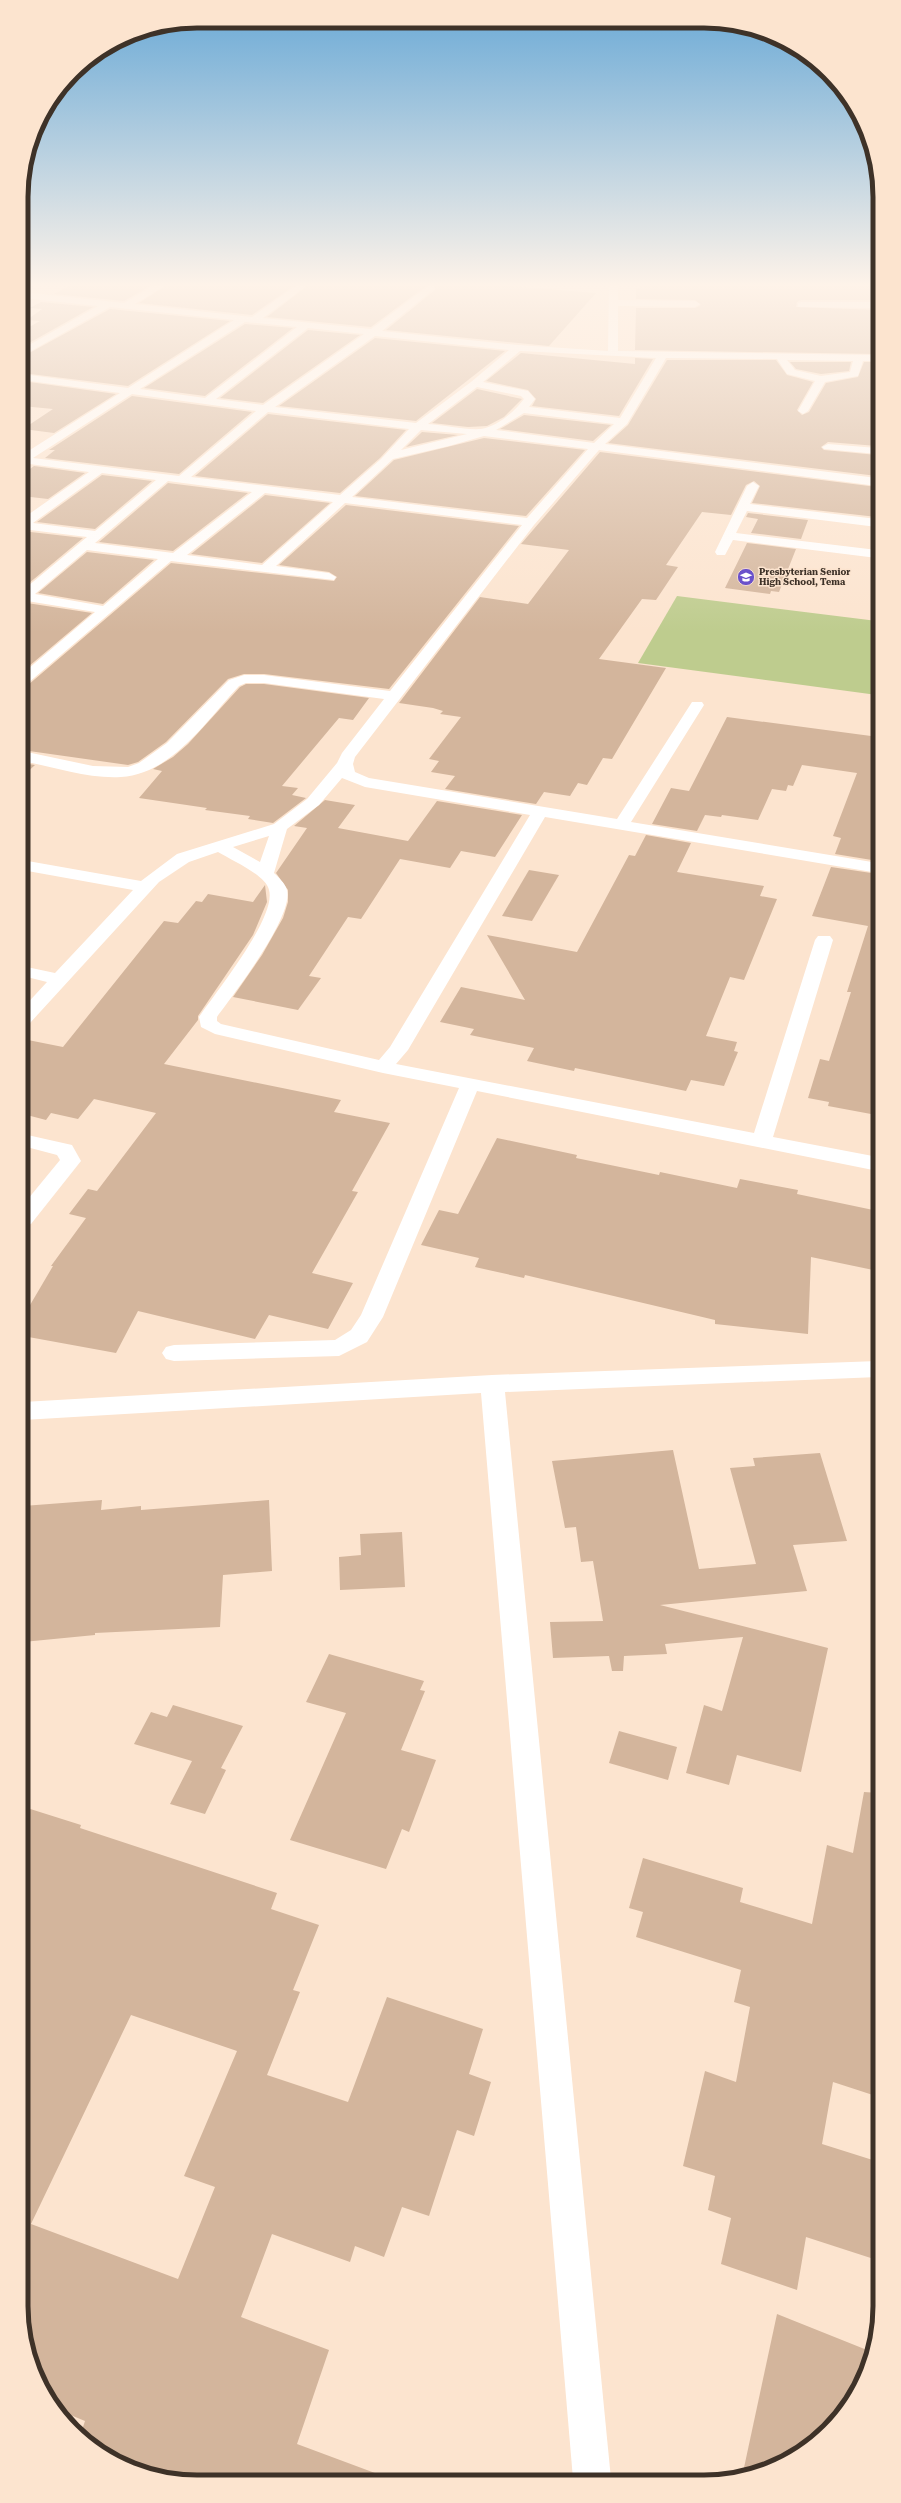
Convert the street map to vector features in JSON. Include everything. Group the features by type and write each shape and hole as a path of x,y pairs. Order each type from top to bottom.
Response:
{"street":[{"path":"28,456 117,400"},
{"path":"208,400 265,409 482,432 873,482"},
{"path":"181,480 265,409 278,400"},
{"path":"265,569 344,499 390,456 418,426 454,400"},
{"path":"390,456 438,446 482,432 524,410 530,400"},
{"path":"28,1014 153,878 183,858 280,827 313,802 345,764 347,756 530,522 596,447 623,422 636,400"},
{"path":"804,411 810,400"},
{"path":"524,410 623,422"},
{"path":"828,447 873,451"},
{"path":"28,461 98,471 530,522"},
{"path":"28,521 98,471"},
{"path":"28,592 85,546 164,478"},
{"path":"721,552 753,486"},
{"path":"28,676 105,610 172,557 262,490"},
{"path":"744,507 873,523"},
{"path":"28,526 98,535"},
{"path":"729,536 873,554"},
{"path":"85,546 329,577"},
{"path":"28,597 105,610"},
{"path":"28,757 104,771 130,772 163,755 234,683 244,679 264,679 393,696"},
{"path":"621,825 697,705"},
{"path":"345,764 348,775 365,782 873,867"},
{"path":"382,1067 398,1050 540,812"},
{"path":"265,874 280,827"},
{"path":"220,846 265,874 278,889 279,901 260,944 208,1017 208,1023 215,1028 382,1067 873,1163"},
{"path":"29,866 145,887"},
{"path":"762,1142 824,940"},
{"path":"28,972 60,980"},
{"path":"174,1353 339,1348 359,1336 372,1317 470,1085"},
{"path":"28,1141 65,1150 71,1162 28,1213"},
{"path":"28,1411 492,1384 873,1369"},
{"path":"492,1384 592,2475"}],"green space":[{"path":"677,596 873,620 873,694 638,663"}],"building":[{"path":"28,400 107,400 54,433 28,430 28,426 53,409 28,407"},
{"path":"126,400 161,400 252,412 179,474 45,458 55,450 49,450"},
{"path":"236,400 268,400 263,403"},
{"path":"288,400 443,400 416,421 279,406"},
{"path":"463,400 521,400 504,417 487,426 468,427 432,423"},
{"path":"536,400 629,400 619,416 532,406"},
{"path":"643,400 803,400 797,410 802,415 809,412 816,400 873,400 873,446 828,442 821,447 824,450 873,455 873,476 608,443 628,425"},
{"path":"268,414 406,430 380,458 340,493 195,476"},
{"path":"524,415 611,425 593,441 500,429"},
{"path":"422,432 458,435 406,447"},
{"path":"484,438 585,450 526,516 355,496 394,460"},
{"path":"600,452 873,486 873,517 752,503 760,486 754,481 746,485 731,515 702,512 666,565 678,567 656,600 642,599 599,659 666,668 612,759 603,758 587,785 578,783 570,796 544,792 536,804 445,789 455,776 431,772 439,761 429,759 461,717 440,714 443,711 433,708 399,703 480,597 528,604 569,550 521,544"},
{"path":"34,466 85,473 48,499 28,497 28,470"},
{"path":"102,475 152,481 95,529 37,522"},
{"path":"168,483 248,493 173,551 99,542"},
{"path":"265,495 330,503 262,563 191,554"},
{"path":"346,505 519,526 389,689 264,674 244,674 228,679 166,742 138,762 128,765 28,751 28,685 171,563 334,581 337,577 329,572 279,565"},
{"path":"748,513 808,520 801,539 751,533 758,519 746,517"},
{"path":"28,532 83,538 28,584"},
{"path":"747,543 796,549 779,592 771,591 770,594 725,588"},
{"path":"87,552 154,560 103,604 38,593"},
{"path":"28,603 92,613 28,667"},
{"path":"246,684 264,684 369,698 353,720 339,718 282,786 298,788 292,795 306,798 273,823 248,819 250,816 205,810 207,808 139,798 162,771 153,769 173,757 188,744 240,687"},
{"path":"727,717 871,736 873,731 873,860 835,854 841,838 833,836 857,773 802,765 793,786 788,785 786,791 772,789 758,820 722,815 721,817 705,815 697,831 652,824 671,788 689,791"},
{"path":"28,764 35,765 28,771"},
{"path":"325,800 355,805 338,828 408,841 437,801 522,815 495,857 461,851 450,868 400,859 361,919 348,917 309,976 321,978 298,1010 233,997 262,955 283,918 288,902 288,890 276,873 307,828 294,826"},
{"path":"646,835 691,843 677,872 764,886 760,896 777,899 744,980 730,977 706,1036 737,1042 734,1051 738,1052 724,1086 691,1080 686,1091 575,1068 574,1071 527,1061 534,1048 470,1035 474,1029 440,1022 461,987 525,1000 487,935 577,952 629,855 635,856"},
{"path":"831,867 873,873 873,1107 871,1114 828,1106 829,1102 808,1098 820,1059 829,1061 851,992 847,992 868,926 812,916"},
{"path":"529,870 559,875 532,921 502,916"},
{"path":"265,885 267,902 253,935 198,1016 198,1020 164,1064 341,1100 334,1112 390,1123 352,1191 358,1192 312,1273 353,1283 328,1329 269,1315 255,1339 138,1311 116,1353 28,1337 28,1308 53,1266 51,1266 86,1218 69,1214 88,1189 97,1191 156,1113 94,1099 78,1119 51,1113 46,1120 28,1115 28,1040 63,1047 164,921 178,923 196,901 202,902 208,894 253,902"},
{"path":"497,1138 577,1155 576,1158 659,1175 660,1172 737,1188 740,1179 798,1190 797,1194 873,1210 873,1270 811,1257 808,1334 715,1324 715,1320 525,1275 524,1278 475,1267 479,1258 421,1245 439,1210 458,1214"},
{"path":"673,1450 699,1569 756,1564 730,1468 755,1466 753,1458 820,1453 847,1541 793,1545 807,1591 660,1605 828,1648 801,1772 737,1755 729,1785 686,1773 704,1705 722,1711 743,1637 665,1644 667,1654 624,1656 623,1671 612,1671 609,1656 553,1658 550,1622 603,1621 593,1561 581,1562 576,1527 565,1528 552,1461"},
{"path":"102,1500 101,1510 141,1506 141,1510 269,1500 272,1571 223,1575 220,1627 95,1633 95,1635 28,1642 28,1506"},
{"path":"402,1532 405,1587 340,1590 339,1557 361,1555 360,1534"},
{"path":"329,1654 424,1681 420,1690 425,1691 401,1750 436,1760 409,1832 402,1829 386,1869 290,1840 346,1713 306,1702"},
{"path":"173,1705 243,1726 221,1768 226,1770 205,1814 170,1804 192,1761 134,1744 151,1712 167,1717"},
{"path":"619,1731 677,1747 668,1780 609,1763"},
{"path":"864,1792 873,1793 873,2095 833,2082 822,2144 873,2160 873,2259 806,2237 797,2290 721,2264 731,2218 708,2210 715,2176 683,2166 705,2071 736,2082 750,2007 734,2002 741,1970 636,1937 643,1912 629,1908 643,1858 743,1888 740,1902 812,1924 827,1845 853,1853"},
{"path":"28,1808 81,1825 80,1828 277,1893 271,1909 319,1925 293,1990 300,1992 267,2075 348,2102 387,1997 483,2029 469,2074 491,2082 474,2136 457,2130 429,2216 402,2207 384,2257 355,2246 350,2262 272,2234 241,2317 329,2350 297,2444 380,2475 186,2475 164,2472 122,2458 103,2447 82,2430 85,2421 67,2414 56,2400 41,2371 29,2328","holes":["131,2015 237,2051 184,2176 215,2187 178,2279 31,2224"]},
{"path":"777,2314 867,2350 856,2381 845,2400 824,2426 798,2447 779,2458 743,2470"}],"place":[{"name":"Presbyterian Senior High School, Tema","path":"746,577"}]}
